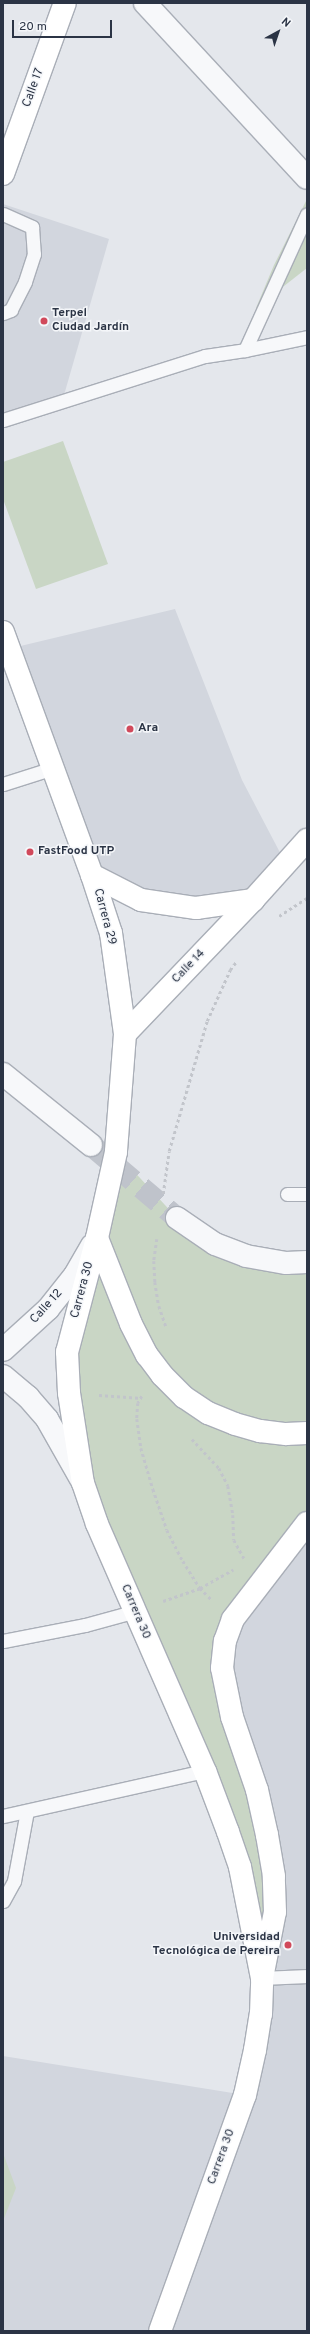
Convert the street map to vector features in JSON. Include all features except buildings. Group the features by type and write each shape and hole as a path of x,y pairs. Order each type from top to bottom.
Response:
{"street":[{"name":"Calle 17","path":"3,174 65,3"},
{"path":"145,3 307,178"},
{"name":"Carrera 29","path":"3,632 92,875 111,933 125,1034 116,1152 97,1238"},
{"name":"Calle 14","path":"125,1034 253,900 307,840"},
{"path":"92,875 141,900 196,908 253,900"},
{"path":"3,1074 91,1145"},
{"path":"177,1218 215,1244 246,1256 286,1263 307,1262"},
{"path":"97,1238 131,1324 147,1355 162,1375 184,1396 208,1413 235,1424 280,1433 307,1433"},
{"name":"Calle 12","path":"3,1350 48,1309 75,1275 97,1238"},
{"name":"Carrera 30","path":"97,1238 67,1352 69,1393 83,1483 97,1524 136,1611 172,1700 205,1772 240,1867 262,1978"},
{"path":"3,1376 28,1397 47,1418 83,1483"},
{"name":"Carrera 30","path":"160,2331 245,2095 256,2050 261,2014 262,1978 275,1912 274,1876 257,1790 232,1717 222,1668 224,1641 233,1619 307,1523"}],"lane":[{"path":"3,214 32,227 34,254 25,282 11,310 3,313"},
{"path":"245,350 307,214"},
{"path":"3,420 205,356 245,350 307,337"},
{"path":"3,784 53,768"},
{"path":"287,1194 307,1194"},
{"path":"3,1641 85,1625 136,1611"},
{"path":"3,1816 205,1772"},
{"path":"3,1901 14,1881 27,1811"},
{"path":"262,1978 307,1976"}],"path":[{"path":"275,919 307,898"},
{"path":"163,1197 170,1151 206,1021 230,970 239,958"},
{"path":"157,1236 154,1261 154,1282 159,1306 170,1333"},
{"path":"162,1375 141,1397 138,1403 137,1419 142,1448 153,1489 167,1530 182,1561 200,1588 233,1619"},
{"path":"69,1393 141,1397 147,1402"},
{"path":"189,1436 204,1449 219,1468 228,1486 233,1515 234,1540 238,1551 248,1563 265,1576"},
{"path":"136,1611 200,1588 248,1563"}],"shaded area":[{"name":"Terpel Ciudad Jardín","path":"3,204 109,239 62,402 3,420"},
{"name":"Ara","path":"175,609 242,780 286,864 253,900 196,908 92,875 8,649"},
{"name":"Universidad Tecnológica de Pereira","path":"307,1523 307,2331 3,2331 3,2056 245,2095 261,2014 225,1641"}],"green space":[{"path":"307,199 307,268 256,308 274,265"},
{"path":"63,441 108,564 36,589 3,499 3,462"},
{"path":"116,1152 177,1218 215,1244 307,1262 307,1523 225,1641 267,1835 262,1978 251,1912 97,1524 69,1393"},
{"path":"3,2153 16,2188 3,2221"}],"tunnel":[{"path":"91,1145 177,1218"}],"place":[{"name":"Terpel Ciudad Jardín","path":"44,321"},
{"name":"Ara","path":"130,729"},
{"name":"FastFood UTP","path":"30,852"},
{"name":"Universidad Tecnológica de Pereira","path":"288,1945"}]}
